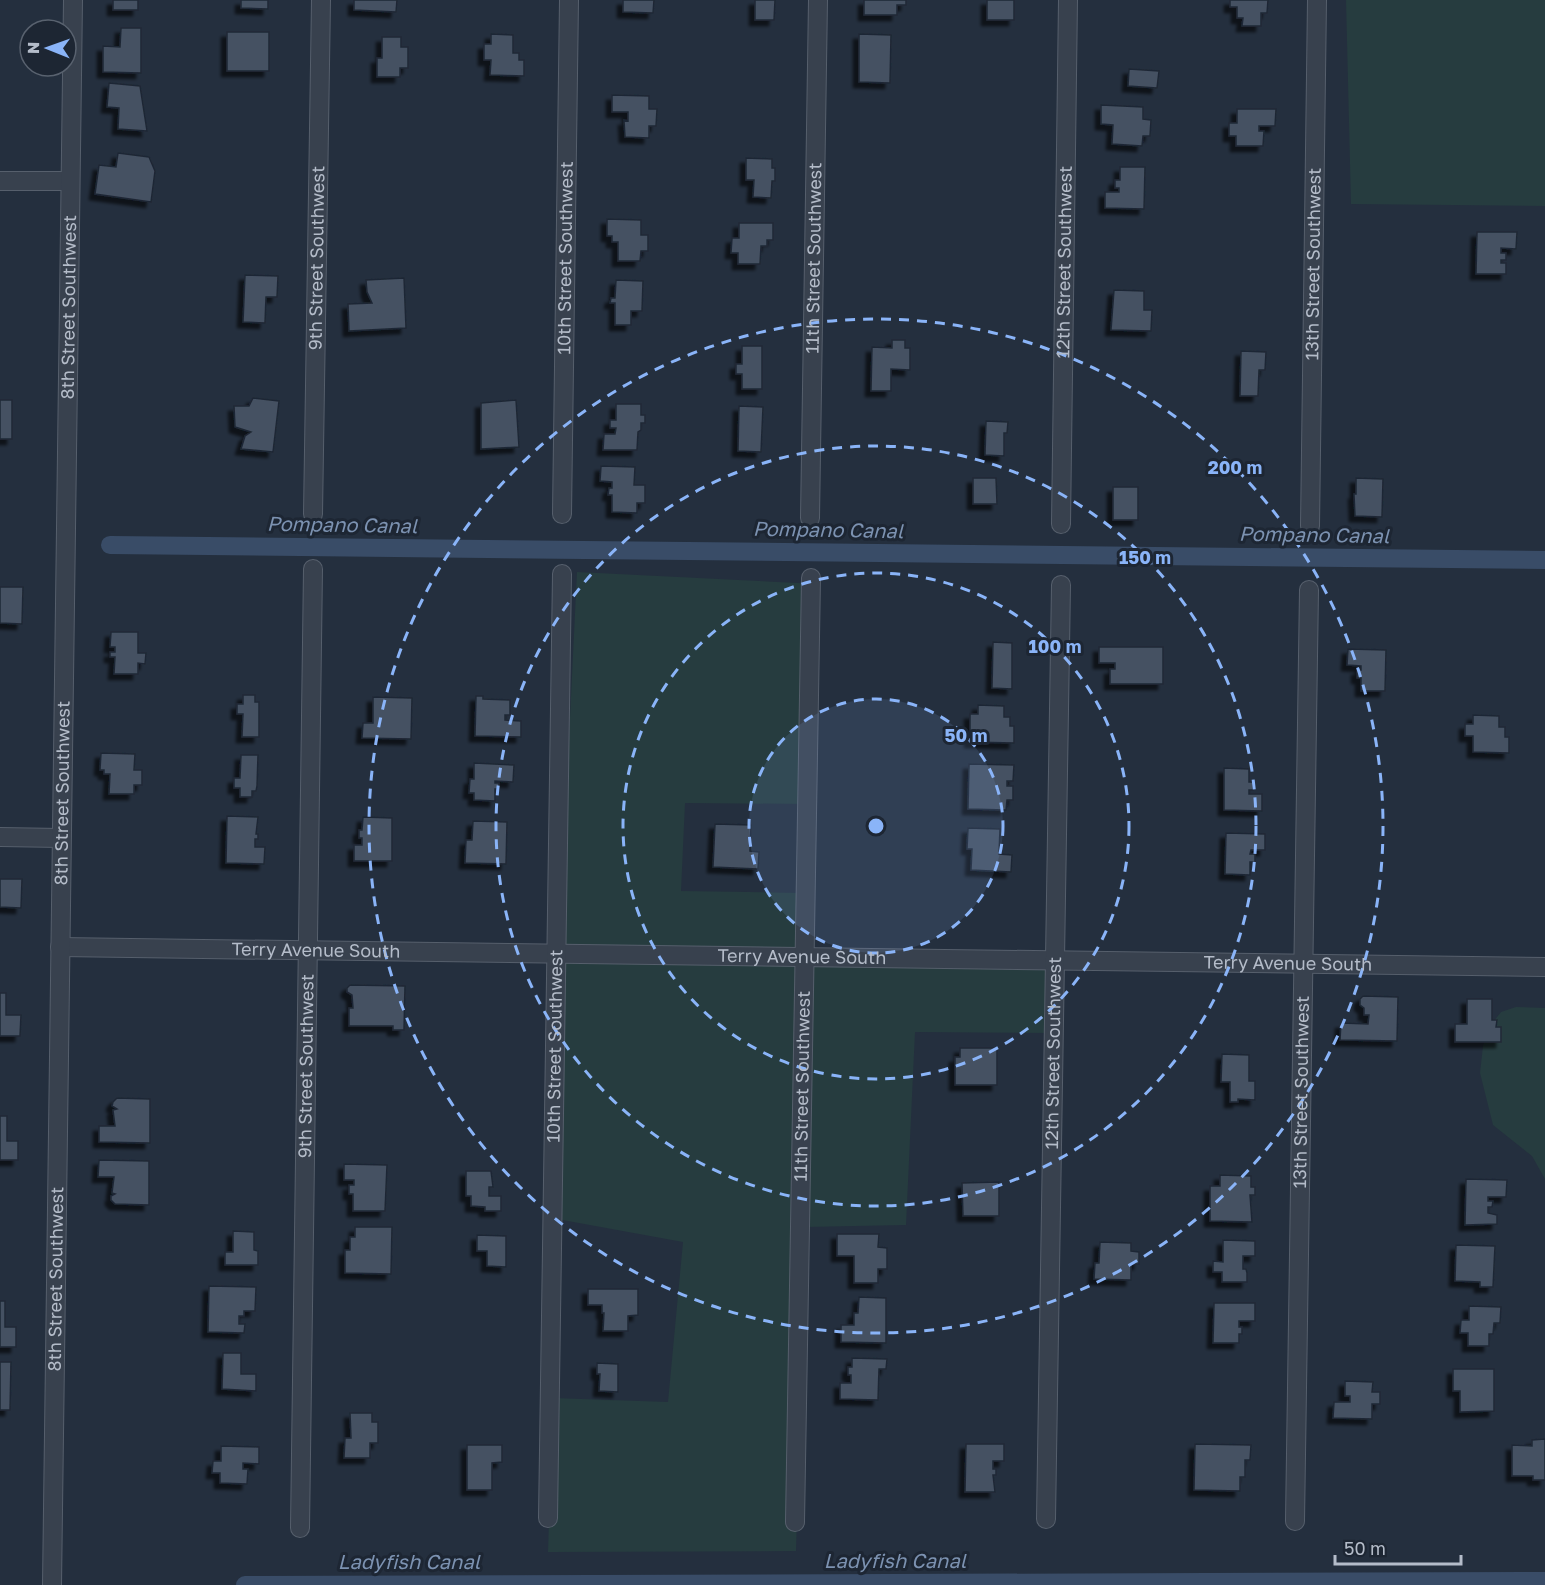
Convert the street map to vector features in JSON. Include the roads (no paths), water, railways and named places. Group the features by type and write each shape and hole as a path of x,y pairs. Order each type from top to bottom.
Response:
{"street":[{"name":"8th Street Southwest","path":"52,1585 73,0"},
{"name":"9th Street Southwest","path":"313,514 321,0"},
{"name":"10th Street Southwest","path":"562,514 569,0"},
{"name":"11th Street Southwest","path":"810,518 818,0"},
{"name":"12th Street Southwest","path":"1061,524 1068,0"},
{"name":"13th Street Southwest","path":"1310,526 1317,0"},
{"path":"0,182 70,181"},
{"name":"9th Street Southwest","path":"300,1528 313,569"},
{"name":"10th Street Southwest","path":"548,1518 562,574"},
{"name":"11th Street Southwest","path":"795,1522 811,578"},
{"name":"12th Street Southwest","path":"1046,1519 1061,585"},
{"name":"13th Street Southwest","path":"1295,1521 1309,590"},
{"path":"0,837 61,838"},
{"name":"Terry Avenue South","path":"60,947 1545,967"}],"waterway":[{"name":"Pompano Canal","path":"110,545 1545,560"},
{"name":"Ladyfish Canal","path":"245,1585 1545,1581"}]}
